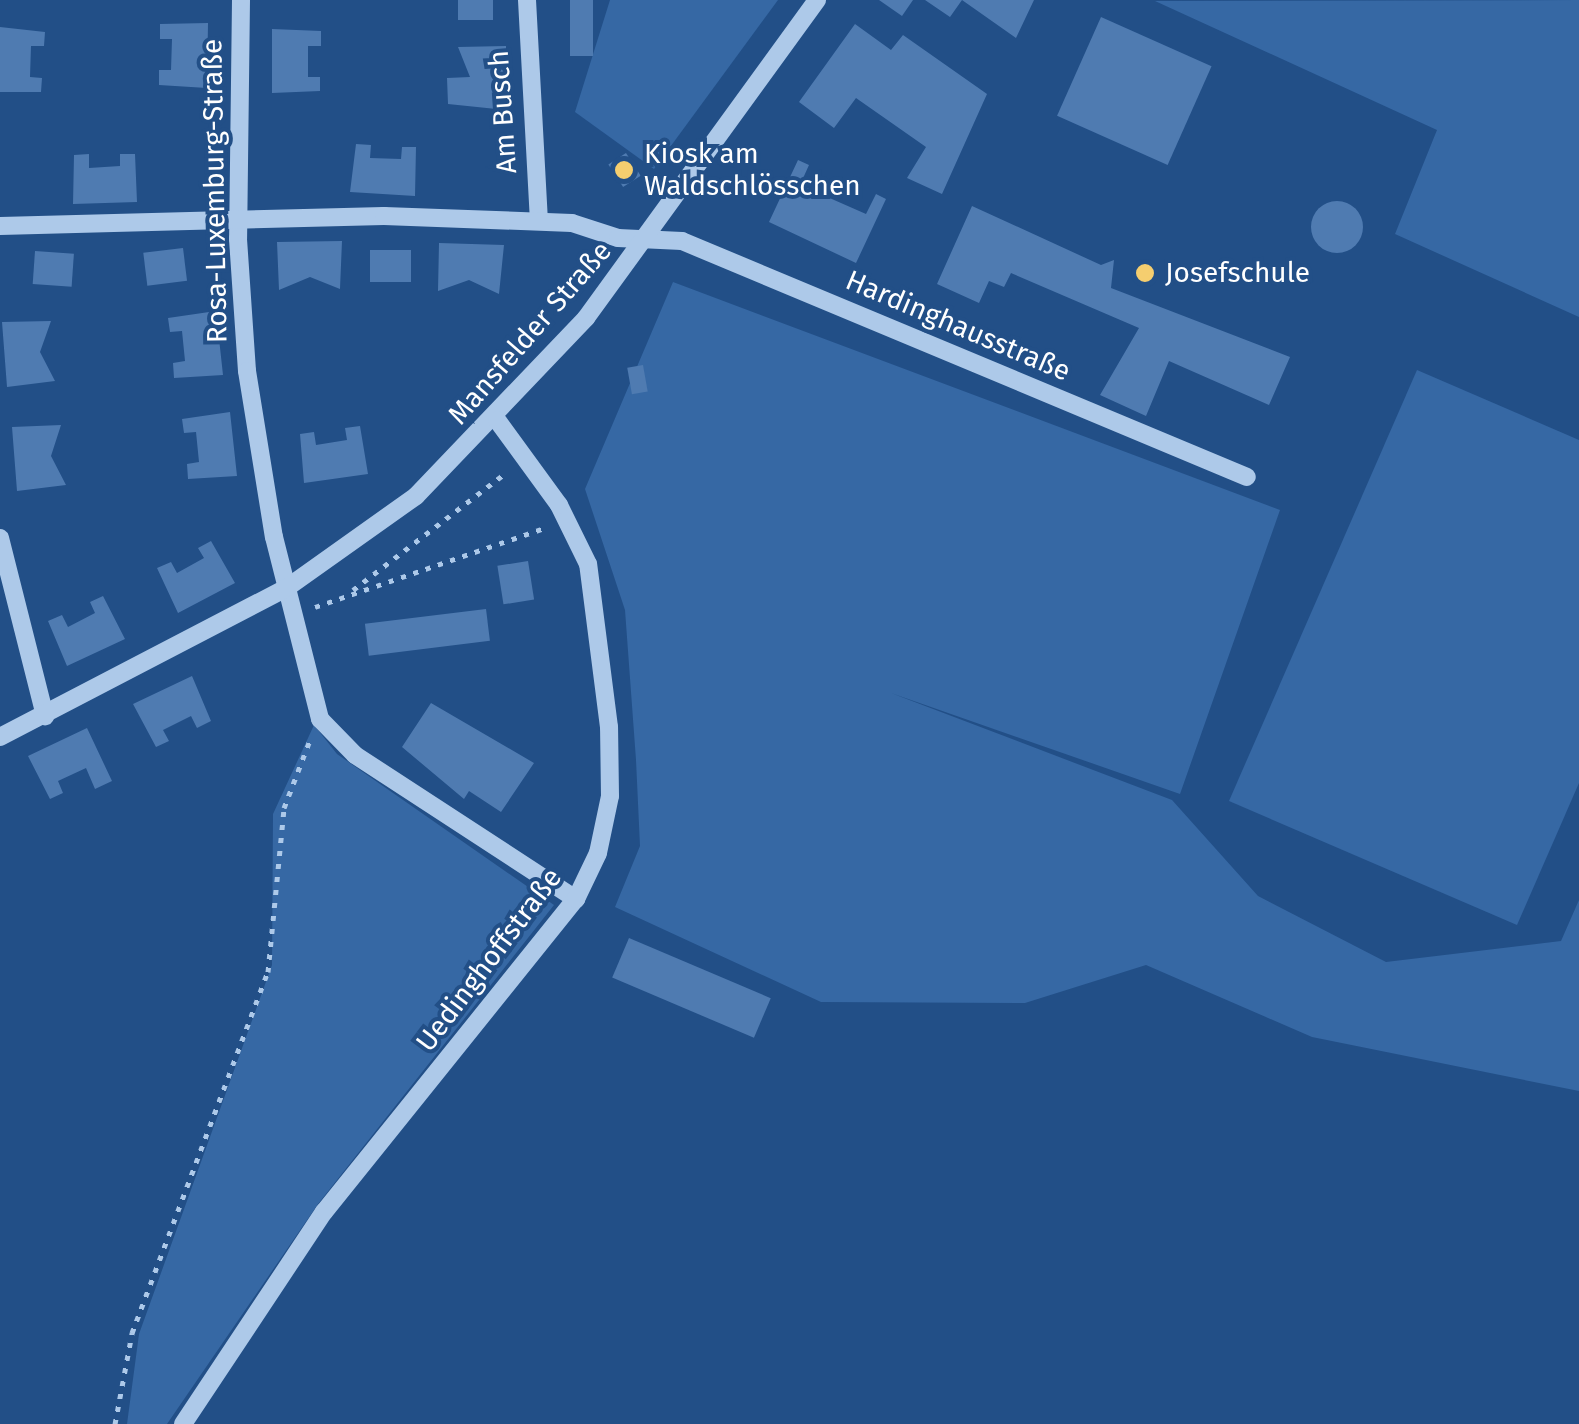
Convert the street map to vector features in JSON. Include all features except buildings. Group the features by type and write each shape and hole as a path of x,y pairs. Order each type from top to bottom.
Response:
{"street":[{"name":"Rosa-Luxemburg-Straße","path":"241,0 247,371 293,616 320,719"},
{"name":"Am Busch","path":"528,0 539,220"},
{"name":"Mansfelder Straße","path":"0,736 288,587 416,496 497,420 646,239 817,0"},
{"name":"Hardinghausstraße","path":"0,226 243,220 539,220 646,239 682,240 1247,477"},
{"name":"Uedinghoffstraße","path":"184,1424 324,1212 576,899 610,796 609,727 598,608 567,520 497,420"},
{"path":"0,538 45,716"},
{"path":"320,719 356,754 576,899"}],"path":[{"path":"345,596 524,457"},
{"path":"293,616 567,520"},
{"path":"114,1424 132,1333 268,972 284,808 320,719"}],"shaded area":[{"path":"610,0 778,0 654,169 575,112"},
{"path":"1579,0 1579,317 1395,234 1437,130 1155,1"},
{"path":"673,282 1280,510 1180,794 891,693 1172,800 1258,896 1386,962 1561,941 1579,900 1579,1091 1312,1037 1146,965 1025,1003 821,1002 615,907 640,846 636,760 625,610 585,489"},
{"path":"1417,370 1579,440 1579,783 1517,925 1229,801"},
{"path":"314,725 337,754 554,905 318,1204 167,1424 127,1424 139,1334 272,965 273,814"}],"place":[{"name":"Kiosk am Waldschlösschen","path":"624,170"},
{"name":"Josefschule","path":"1145,273"}]}
